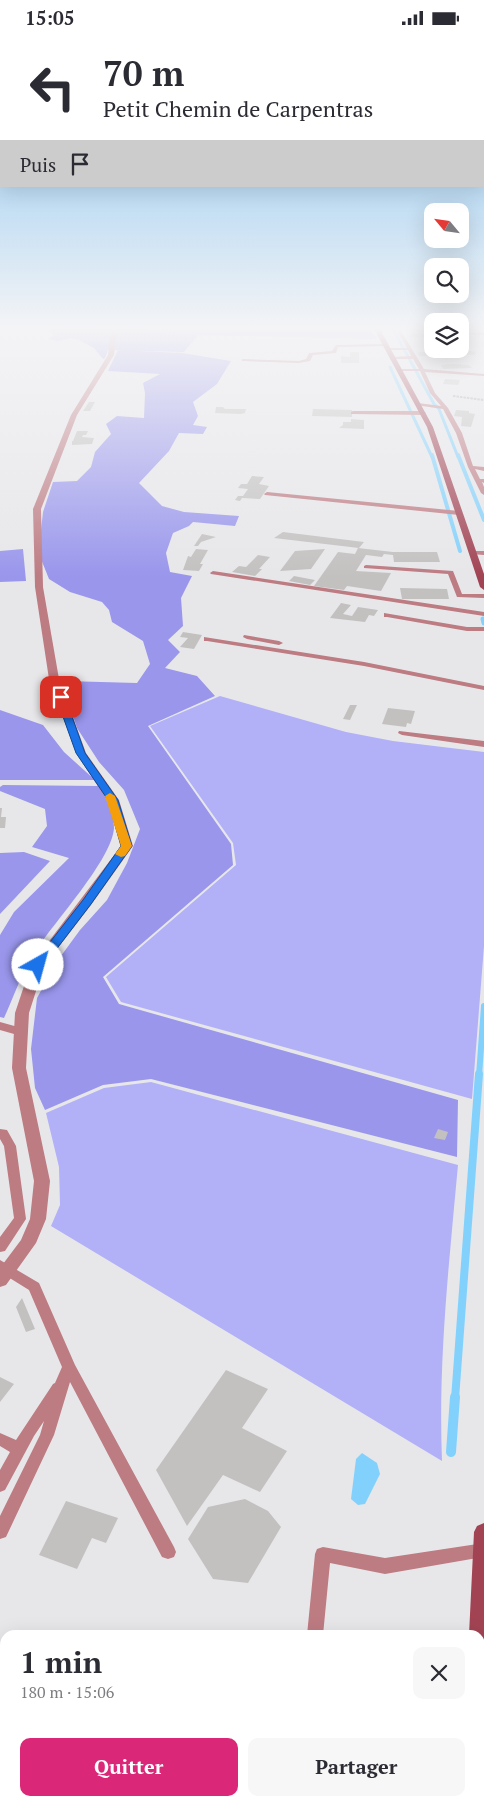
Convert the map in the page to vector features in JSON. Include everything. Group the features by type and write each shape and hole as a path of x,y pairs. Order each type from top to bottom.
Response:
{"main road":[{"path":"422,412 483,583"},
{"path":"479,1630 484,1541"}],"street":[{"path":"3,1272 28,1243 38,1219 42,1181 19,1068 22,1013 38,965 87,902 127,846 113,800 80,753 54,679 39,587 37,509 76,412"}],"lane":[{"path":"447,412 459,433 471,467 481,481 484,493"},
{"path":"353,413 424,416"},
{"path":"368,419 424,416"},
{"path":"471,467 484,469"},
{"path":"267,494 459,513"},
{"path":"473,553 484,553"},
{"path":"366,567 451,572 459,596 484,596"},
{"path":"213,573 484,614"},
{"path":"387,615 467,629 484,629"},
{"path":"247,637 299,647 343,660"},
{"path":"207,639 343,660 484,688"},
{"path":"402,733 484,744"},
{"path":"0,1026 14,1030"},
{"path":"0,1133 3,1133 10,1146 20,1219 0,1247"},
{"path":"3,1272 34,1287 66,1374 168,1552"},
{"path":"0,1485 28,1431 66,1374"},
{"path":"0,1532 47,1435 66,1374"},
{"path":"0,1439 19,1449"},
{"path":"315,1630 323,1554 385,1566 484,1541"}],"shaded area":[{"path":"144,412 196,412 198,416 193,425 207,427 203,434 179,433 169,451 139,483 162,506 184,512 239,516 235,526 193,522 189,526 173,533 166,553 170,572 192,576 181,598 183,626 168,640 180,652 165,668 197,676 215,696 148,726 231,844 233,865 103,977 119,1004 458,1100 457,1157 151,1079 103,1085 45,1110 35,1088 31,1049 37,998 58,960 80,930 107,900 127,863 140,829 124,790 99,762 77,728 70,707 65,681 137,683 150,664 143,641 112,622 109,610 102,602 70,592 49,579 41,559 43,512 53,482 77,481 91,467 95,452 111,434 106,424 117,416 144,418"},
{"path":"23,549 26,581 0,582 0,551"},
{"path":"220,696 346,732 393,741 484,752 484,946 472,1099 121,1002 106,977 236,865 233,843 150,726"},
{"path":"0,710 43,725 64,752 95,780 0,780"},
{"path":"3,785 98,786 109,805 114,828 111,841 93,874 30,960 4,1018 0,1017 0,935 14,912 69,858 32,847 47,826 45,809 0,791 0,787"},
{"path":"24,852 50,861 0,914 0,853"},
{"path":"151,1082 458,1165 443,1350 442,1461 51,1226 60,1205 59,1167 46,1113 104,1088"},
{"path":"362,1453 377,1463 380,1474 365,1504 358,1505 351,1499 356,1459"}],"building":[{"path":"215,412 245,412 241,414"},
{"path":"313,412 352,412 352,417 312,416"},
{"path":"455,412 469,412 475,414 471,427 461,426 462,417 454,416"},
{"path":"351,419 364,420 364,429 339,428 343,425 343,422 351,422"},
{"path":"77,431 88,431 82,437 94,438 92,444 72,445"},
{"path":"252,476 264,477 259,484 269,486 260,499 242,498 240,501 235,500 238,496 243,496 248,489 238,488 241,484 247,484"},
{"path":"283,532 364,542 359,548 274,538"},
{"path":"202,534 216,537 201,542 198,546 194,546"},
{"path":"358,548 393,552 437,552 440,562 394,562 393,555 384,554 382,557 366,555 356,571 391,573 381,591 347,586 344,590 314,586 338,552 355,554"},
{"path":"196,549 208,550 200,564 203,564 199,571 183,570 188,556 191,557"},
{"path":"325,549 311,569 280,571 295,551"},
{"path":"258,555 270,557 255,576 232,572 239,566 246,567"},
{"path":"294,576 315,580 310,585 289,581"},
{"path":"400,588 447,589 449,599 402,599"},
{"path":"341,603 351,605 343,614 352,616 358,607 378,610 374,616 369,615 365,622 330,618"},
{"path":"183,632 202,635 194,649 180,647 188,638 180,637"},
{"path":"350,705 357,705 350,720 343,719"},
{"path":"388,708 415,711 411,724 407,723 406,727 382,724"},
{"path":"0,808 2,808 1,817 6,817 5,828 0,828"},
{"path":"438,1129 448,1132 445,1140 434,1138"},
{"path":"22,1298 35,1329 26,1332 16,1307"},
{"path":"226,1370 268,1389 242,1428 287,1451 260,1492 223,1475 187,1526 156,1470"},
{"path":"0,1377 14,1384 0,1402"},
{"path":"245,1499 268,1511 281,1527 248,1583 213,1579 188,1539 208,1507"},
{"path":"66,1501 118,1518 106,1543 92,1538 77,1569 39,1555"}],"waterway":[{"path":"411,412 432,457"},
{"path":"440,412 458,457"},
{"path":"432,455 460,551"},
{"path":"458,455 484,520"},
{"path":"483,619 484,623"},
{"path":"479,1076 484,1006"},
{"path":"455,1399 479,1074"},
{"path":"451,1452 455,1397"}],"slow traffic":[{"path":"110,796 113,800 127,846 121,854"}],"route":[{"path":"38,965 87,902 127,846 113,800 80,753 61,697"}]}
